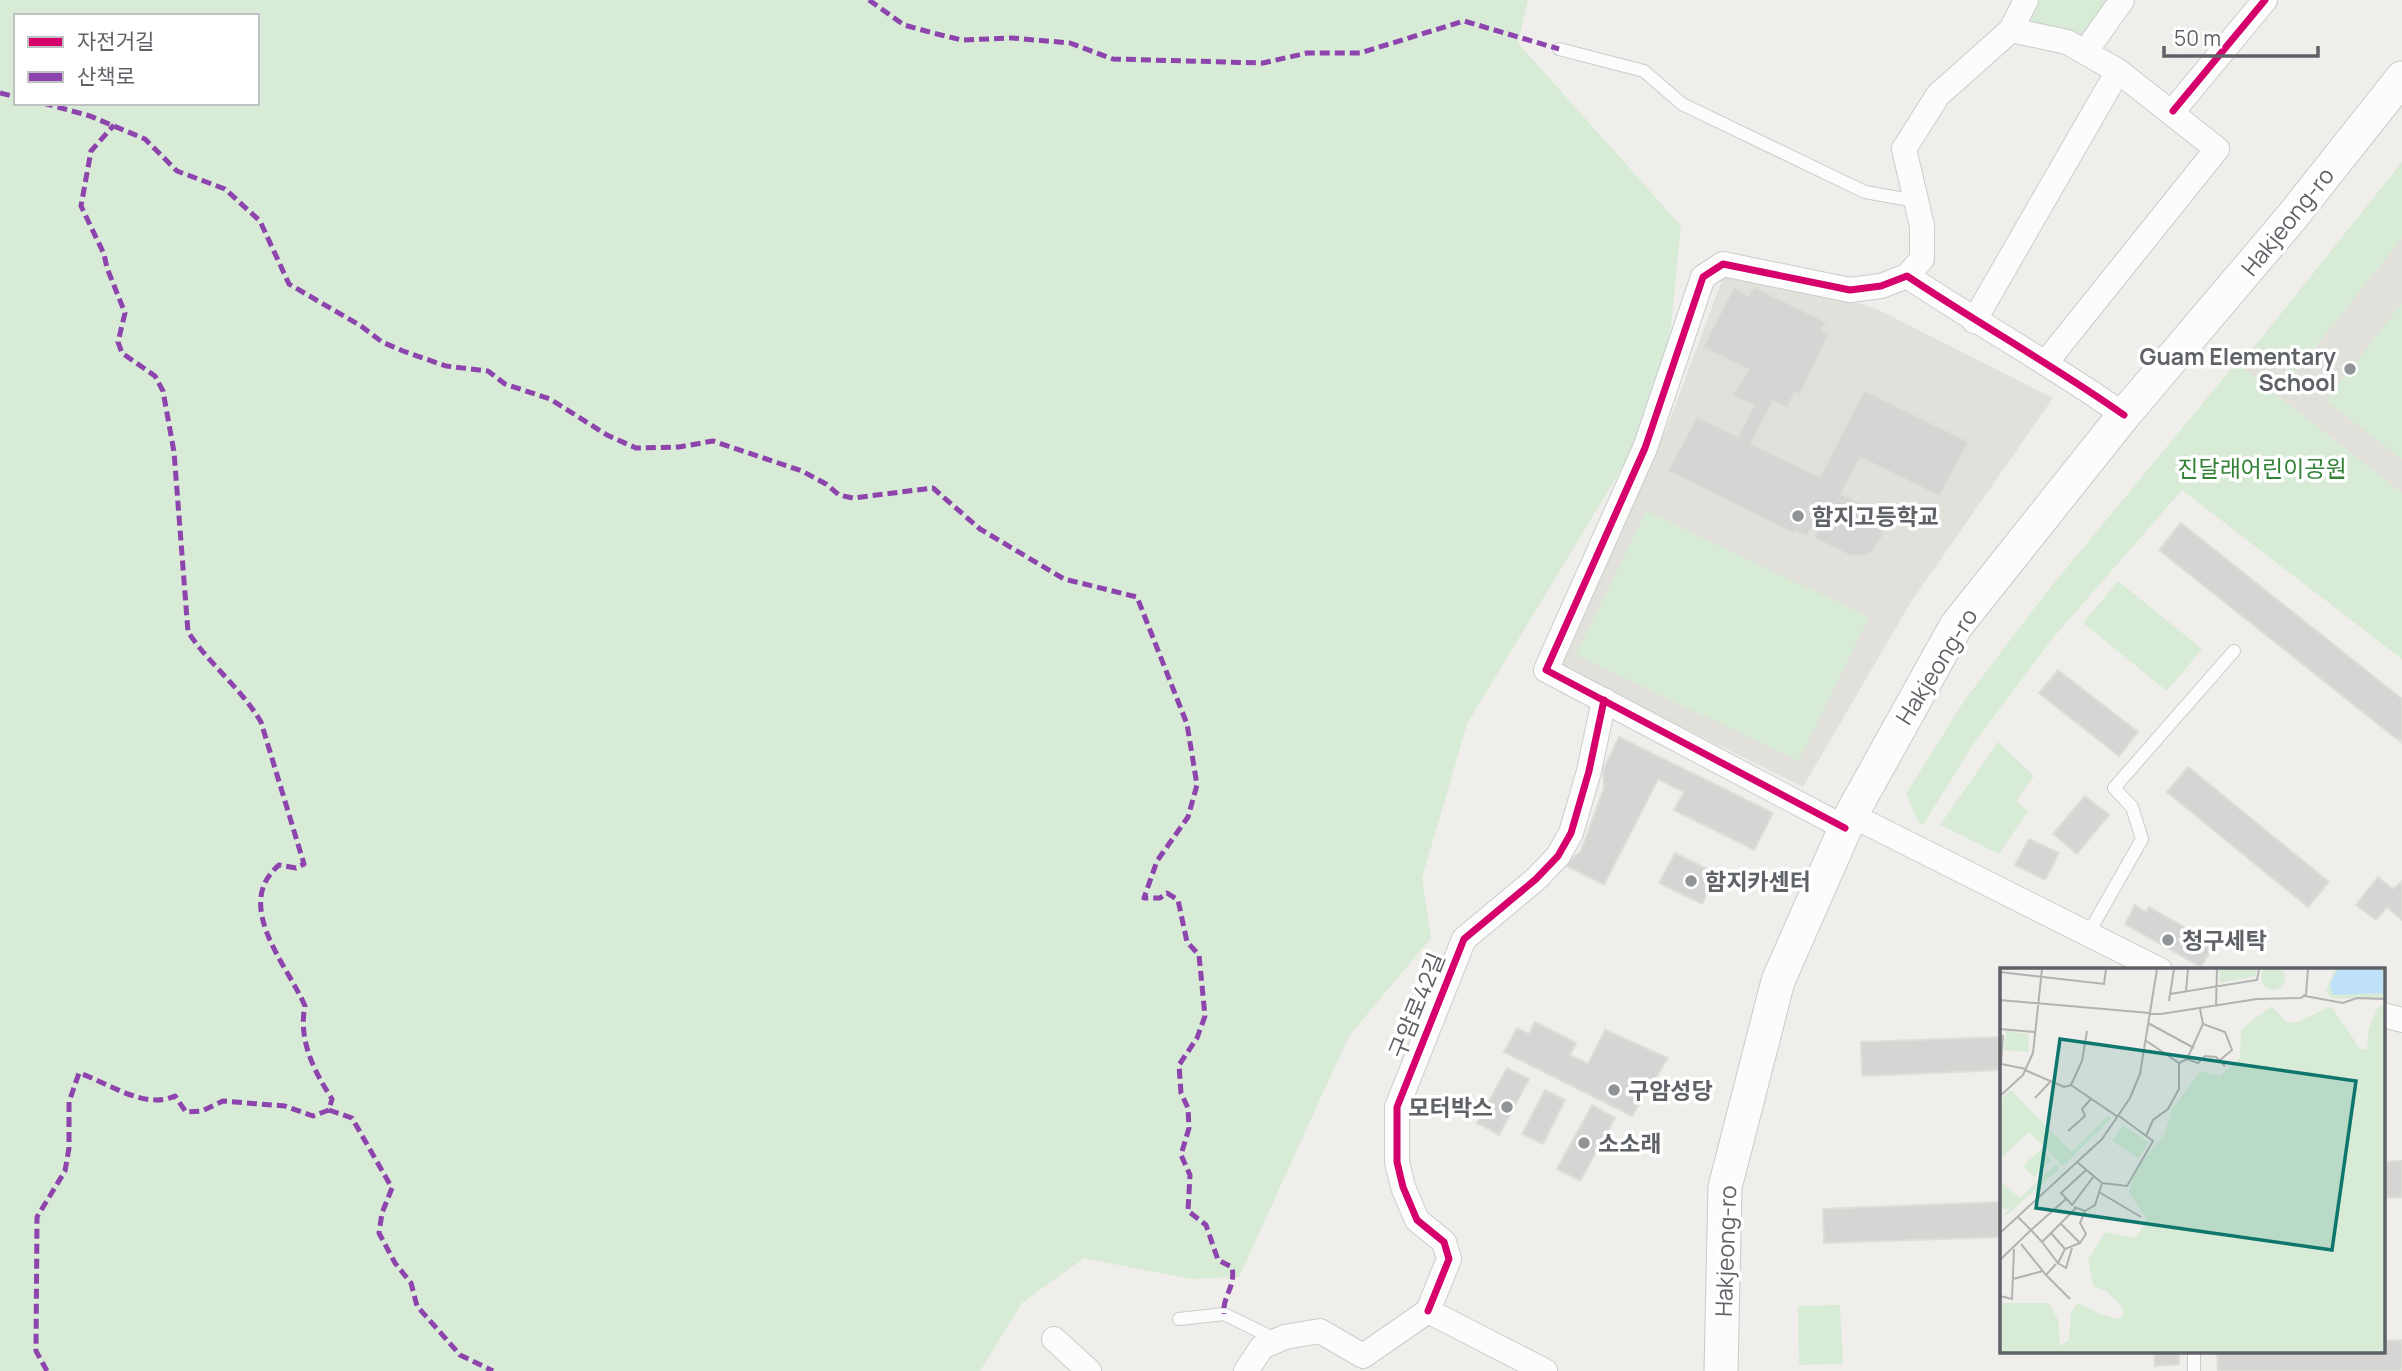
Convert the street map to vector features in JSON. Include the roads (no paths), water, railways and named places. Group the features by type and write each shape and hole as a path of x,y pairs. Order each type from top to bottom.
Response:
{"main road":[{"name":"Hakjeong-ro","path":"1721,1371 1726,1187 1778,981 1848,822 1956,626 2124,415 2291,218 2402,78"}],"street":[{"path":"2026,0 2011,30 1938,94 1904,149 1922,226 1922,259 1907,276 1881,286 1850,290 1723,264 1703,278 1645,448 1546,670 1848,822 2156,968"},
{"path":"2086,51 2122,0"},
{"path":"2173,111 2265,0"},
{"path":"2011,30 2067,42 2086,51 2173,111 2217,149 2047,361"},
{"path":"1974,321 2118,71"},
{"path":"1907,276 1974,321 2047,361 2124,415"},
{"name":"구암로42길","path":"1428,1311 1449,1259 1444,1242 1417,1220 1403,1187 1397,1162 1397,1107 1464,939 1536,879 1558,856 1571,833 1589,771 1604,699"},
{"path":"2384,1015 2402,1020"},
{"path":"1246,1371 1262,1348 1277,1340 1320,1331 1359,1363 1428,1311 1545,1371"},
{"path":"1054,1339 1089,1371"}],"lane":[{"path":"1559,49 1644,71 1682,104 1865,192 1916,201"},
{"path":"2088,934 2142,839 2132,807 2115,788 2234,651"},
{"path":"1179,1319 1224,1314 1277,1340"}],"place":[{"name":"Guam Elementary School","path":"2350,369"},
{"name":"함지고등학교","path":"1798,516"},
{"name":"함지카센터","path":"1691,881"},
{"name":"청구세탁","path":"2168,940"},
{"name":"구암성당","path":"1614,1090"},
{"name":"모터박스","path":"1507,1107"},
{"name":"소소래","path":"1584,1143"}],"park label":[{"name":"진달래어린이공원","path":"2262,468"}]}
